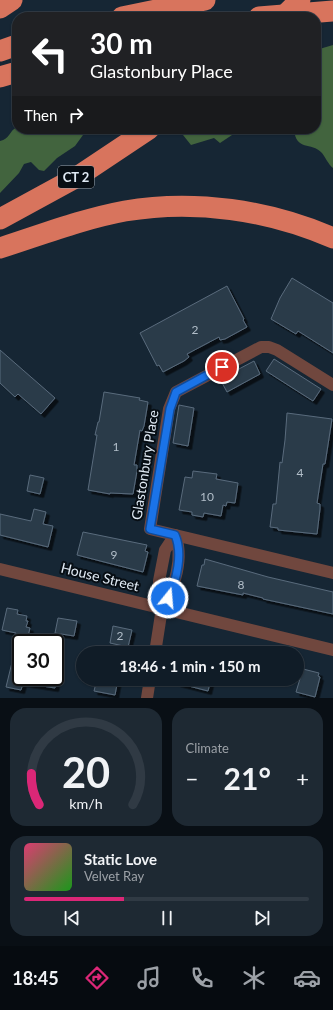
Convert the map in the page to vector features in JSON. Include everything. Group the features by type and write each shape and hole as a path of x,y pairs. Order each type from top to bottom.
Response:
{"highway":[{"path":"0,8 12,0"},
{"path":"146,12 205,0"},
{"path":"288,12 300,0"},
{"path":"321,12 333,11"},
{"path":"0,51 12,47"},
{"path":"0,77 12,73"},
{"name":"CT 2","path":"0,219 63,185 141,134"},
{"path":"0,248 104,216 142,209 172,207 251,213 295,224 333,238"}],"street":[{"name":"Glastonbury Place","path":"333,385 277,350 269,347 261,347 176,392 170,409 150,529 333,573"},
{"path":"156,646 162,608 171,592 178,560 179,548 175,535"},
{"name":"House Street","path":"0,568 333,650"},
{"path":"147,698 149,686"}],"green space":[{"path":"333,45 333,168 318,149 301,144 295,134 321,134 321,49"},
{"path":"12,131 12,134 85,134 75,146 57,158 44,171 39,170 31,162 24,164 19,173 0,193 0,141 8,137"},
{"path":"234,134 220,143 214,138 191,145 183,135"}],"building":[{"path":"292,278 333,303 333,353 298,331 296,334 271,319 280,298"},
{"path":"227,286 247,327 225,339 220,340 219,337 187,354 189,357 184,361 163,372 159,365 157,366 140,333"},
{"path":"0,350 55,398 41,414 18,394 15,397 0,383"},
{"path":"274,359 321,389 313,401 266,371"},
{"path":"254,361 260,374 227,392 220,379"},
{"path":"104,392 140,398 139,400 148,402 144,426 142,431 140,430 134,465 137,465 137,471 133,494 110,494 88,490 97,435 95,435 99,422"},
{"path":"179,405 194,408 188,446 173,443"},
{"path":"287,413 332,419 317,503 320,504 320,509 317,534 278,530 278,528 270,527 273,504 276,504 280,462 282,463 285,440"},
{"path":"193,471 217,474 216,479 238,483 235,503 227,502 226,506 223,505 221,516 204,513 203,517 192,515 192,512 179,510 185,477 192,478"},
{"path":"30,475 44,478 40,494 27,491"},
{"path":"34,509 46,512 43,524 53,526 48,547 0,535 0,514 31,521"},
{"path":"83,532 147,545 145,551 148,552 143,572 77,555"},
{"path":"205,559 268,577 333,592 333,614 263,599 243,593 243,595 197,586"},
{"path":"7,608 18,610 17,614 27,616 26,621 28,621 26,627 30,628 28,634 16,634 2,630"},
{"path":"58,618 77,621 74,636 55,633"},
{"path":"113,626 132,630 128,646 110,643"},
{"path":"12,662 12,686 22,686 21,690 6,687"},
{"path":"304,669 319,673 318,676 320,677 315,697 296,692 298,686 304,686"},
{"path":"42,686 55,686 55,688"},
{"path":"95,686 117,686 115,695 94,691"},
{"path":"189,686 209,686 208,691"}],"route":[{"path":"168,598 173,586 179,554 179,544 175,535 150,529 172,400 176,392 182,387 222,367"}]}
